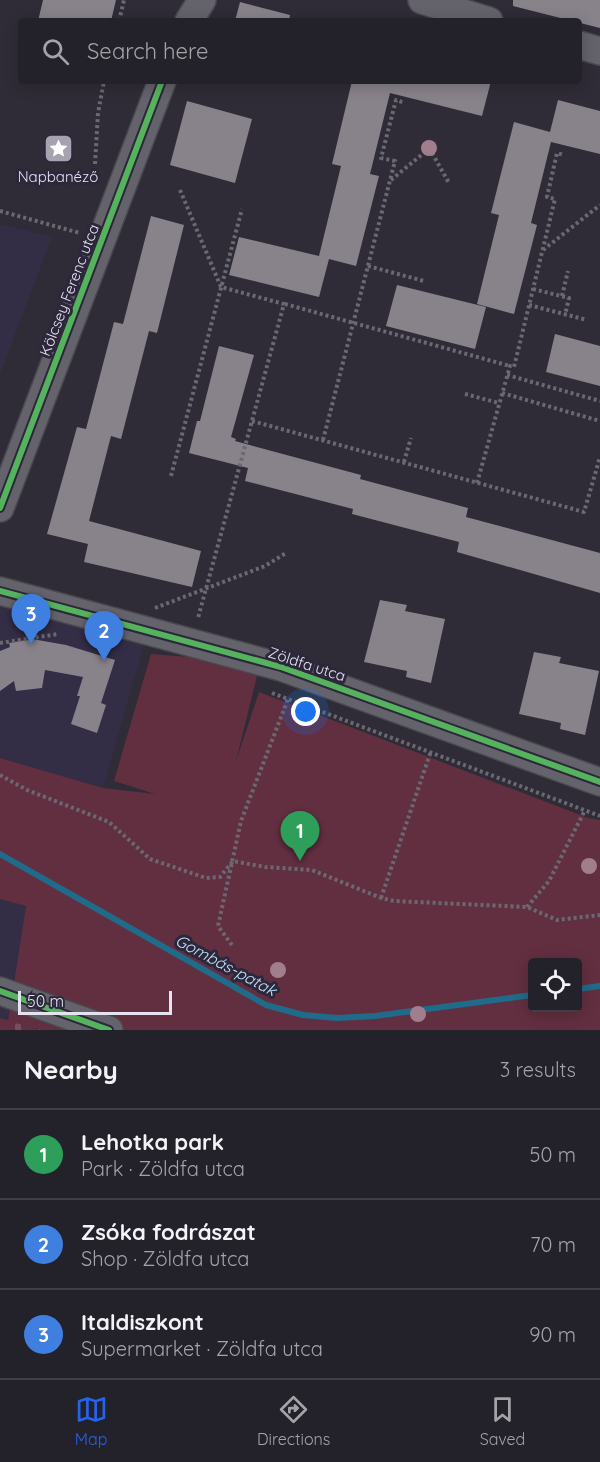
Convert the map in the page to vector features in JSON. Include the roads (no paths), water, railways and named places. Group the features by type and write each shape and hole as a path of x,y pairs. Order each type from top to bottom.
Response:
{"street":[{"path":"191,18 202,0"},
{"path":"422,0 479,18"},
{"path":"582,46 600,51"},
{"name":"Kölcsey Ferenc utca","path":"0,508 161,84"},
{"name":"Zöldfa utca","path":"0,591 281,667 600,782"},
{"path":"0,992 109,1030"}],"waterway":[{"name":"Gombás-patak","path":"0,854 266,1005 303,1015 337,1018 375,1016 528,996"},
{"name":"Gombás-patak","path":"582,988 600,986"}],"place":[{"name":"Napbanéző","path":"58,149"},
{"name":"Italdiszkont","path":"31,644"},
{"name":"Zsóka fodrászat","path":"104,661"},
{"name":"Lehotka park","path":"300,861"}]}
